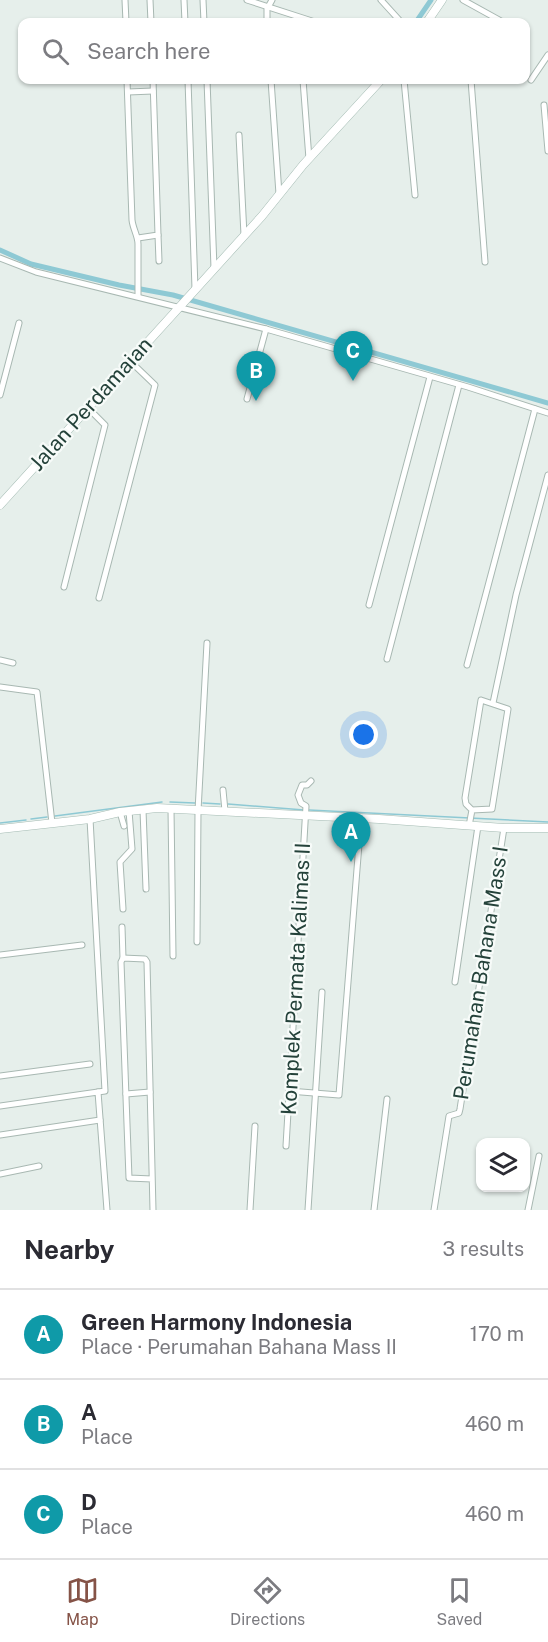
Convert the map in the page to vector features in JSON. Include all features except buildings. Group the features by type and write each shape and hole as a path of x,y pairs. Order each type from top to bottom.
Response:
{"street":[{"path":"125,0 126,18"},
{"path":"150,0 151,18"},
{"path":"184,0 185,18"},
{"path":"203,0 204,18"},
{"path":"248,0 302,18"},
{"path":"267,18 268,7 272,0"},
{"path":"381,0 397,18"},
{"path":"431,18 442,0"},
{"path":"463,0 496,18"},
{"path":"531,80 548,55"},
{"path":"127,84 132,220 134,233 138,238 138,291"},
{"path":"153,84 159,261"},
{"path":"188,84 195,290"},
{"path":"207,84 214,268"},
{"path":"271,84 279,196"},
{"path":"303,84 309,159"},
{"name":"Jalan Perdamaian","path":"0,504 195,290 377,84"},
{"path":"404,84 415,195"},
{"path":"471,84 485,262"},
{"path":"128,92 153,91"},
{"path":"544,105 548,151"},
{"path":"239,135 244,235"},
{"path":"138,238 158,235"},
{"path":"0,258 36,272 183,302 548,413"},
{"path":"0,395 19,323"},
{"path":"248,399 266,329"},
{"path":"99,598 155,385 130,362"},
{"path":"369,604 430,377"},
{"path":"387,659 459,385"},
{"path":"64,587 105,425 88,408"},
{"path":"467,665 535,409"},
{"path":"493,703 516,595 548,475"},
{"path":"197,942 198,811 207,643"},
{"path":"0,660 13,663"},
{"path":"0,687 37,692 52,823"},
{"path":"481,700 508,709 492,809 472,810 467,807 465,798 481,700"},
{"name":"Komplek Permata Kalimas II","path":"286,1146 305,812 298,795 302,785 308,785 311,781"},
{"path":"223,790 225,811"},
{"path":"171,809 172,956"},
{"path":"0,829 90,819 120,812 171,809 305,812 361,819 472,823 504,828 548,828"},
{"path":"143,810 146,889"},
{"path":"456,982 472,810"},
{"path":"123,909 120,862 132,849 129,811"},
{"path":"120,812 124,826"},
{"path":"0,1106 105,1091 90,819"},
{"path":"289,1091 339,1095 361,819"},
{"name":"Perumahan Bahana Mass I","path":"434,1210 449,1116 459,1113 460,1109 504,828"},
{"path":"122,927 123,958 121,962 129,1178 152,1179"},
{"path":"0,955 82,945"},
{"path":"123,958 145,959 147,962 153,1210"},
{"path":"308,1210 322,993"},
{"path":"0,1076 90,1064"},
{"path":"98,1092 107,1210"},
{"path":"126,1094 150,1092"},
{"path":"374,1210 387,1099"},
{"path":"0,1135 100,1120"},
{"path":"250,1210 255,1126"},
{"path":"528,1210 539,1156"},
{"path":"0,1174 39,1166"}],"waterway":[{"path":"419,18 431,0"},
{"path":"0,250 31,264 173,295 548,403"},
{"path":"55,816 162,802"},
{"path":"170,802 195,803"},
{"path":"203,803 220,804"},
{"path":"228,804 304,810"},
{"path":"309,810 548,822"},
{"path":"31,819 47,817"},
{"path":"0,823 26,820"}],"place":[{"name":"D","path":"353,381"},
{"name":"A","path":"256,401"},
{"name":"Green Harmony Indonesia","path":"351,862"}]}
